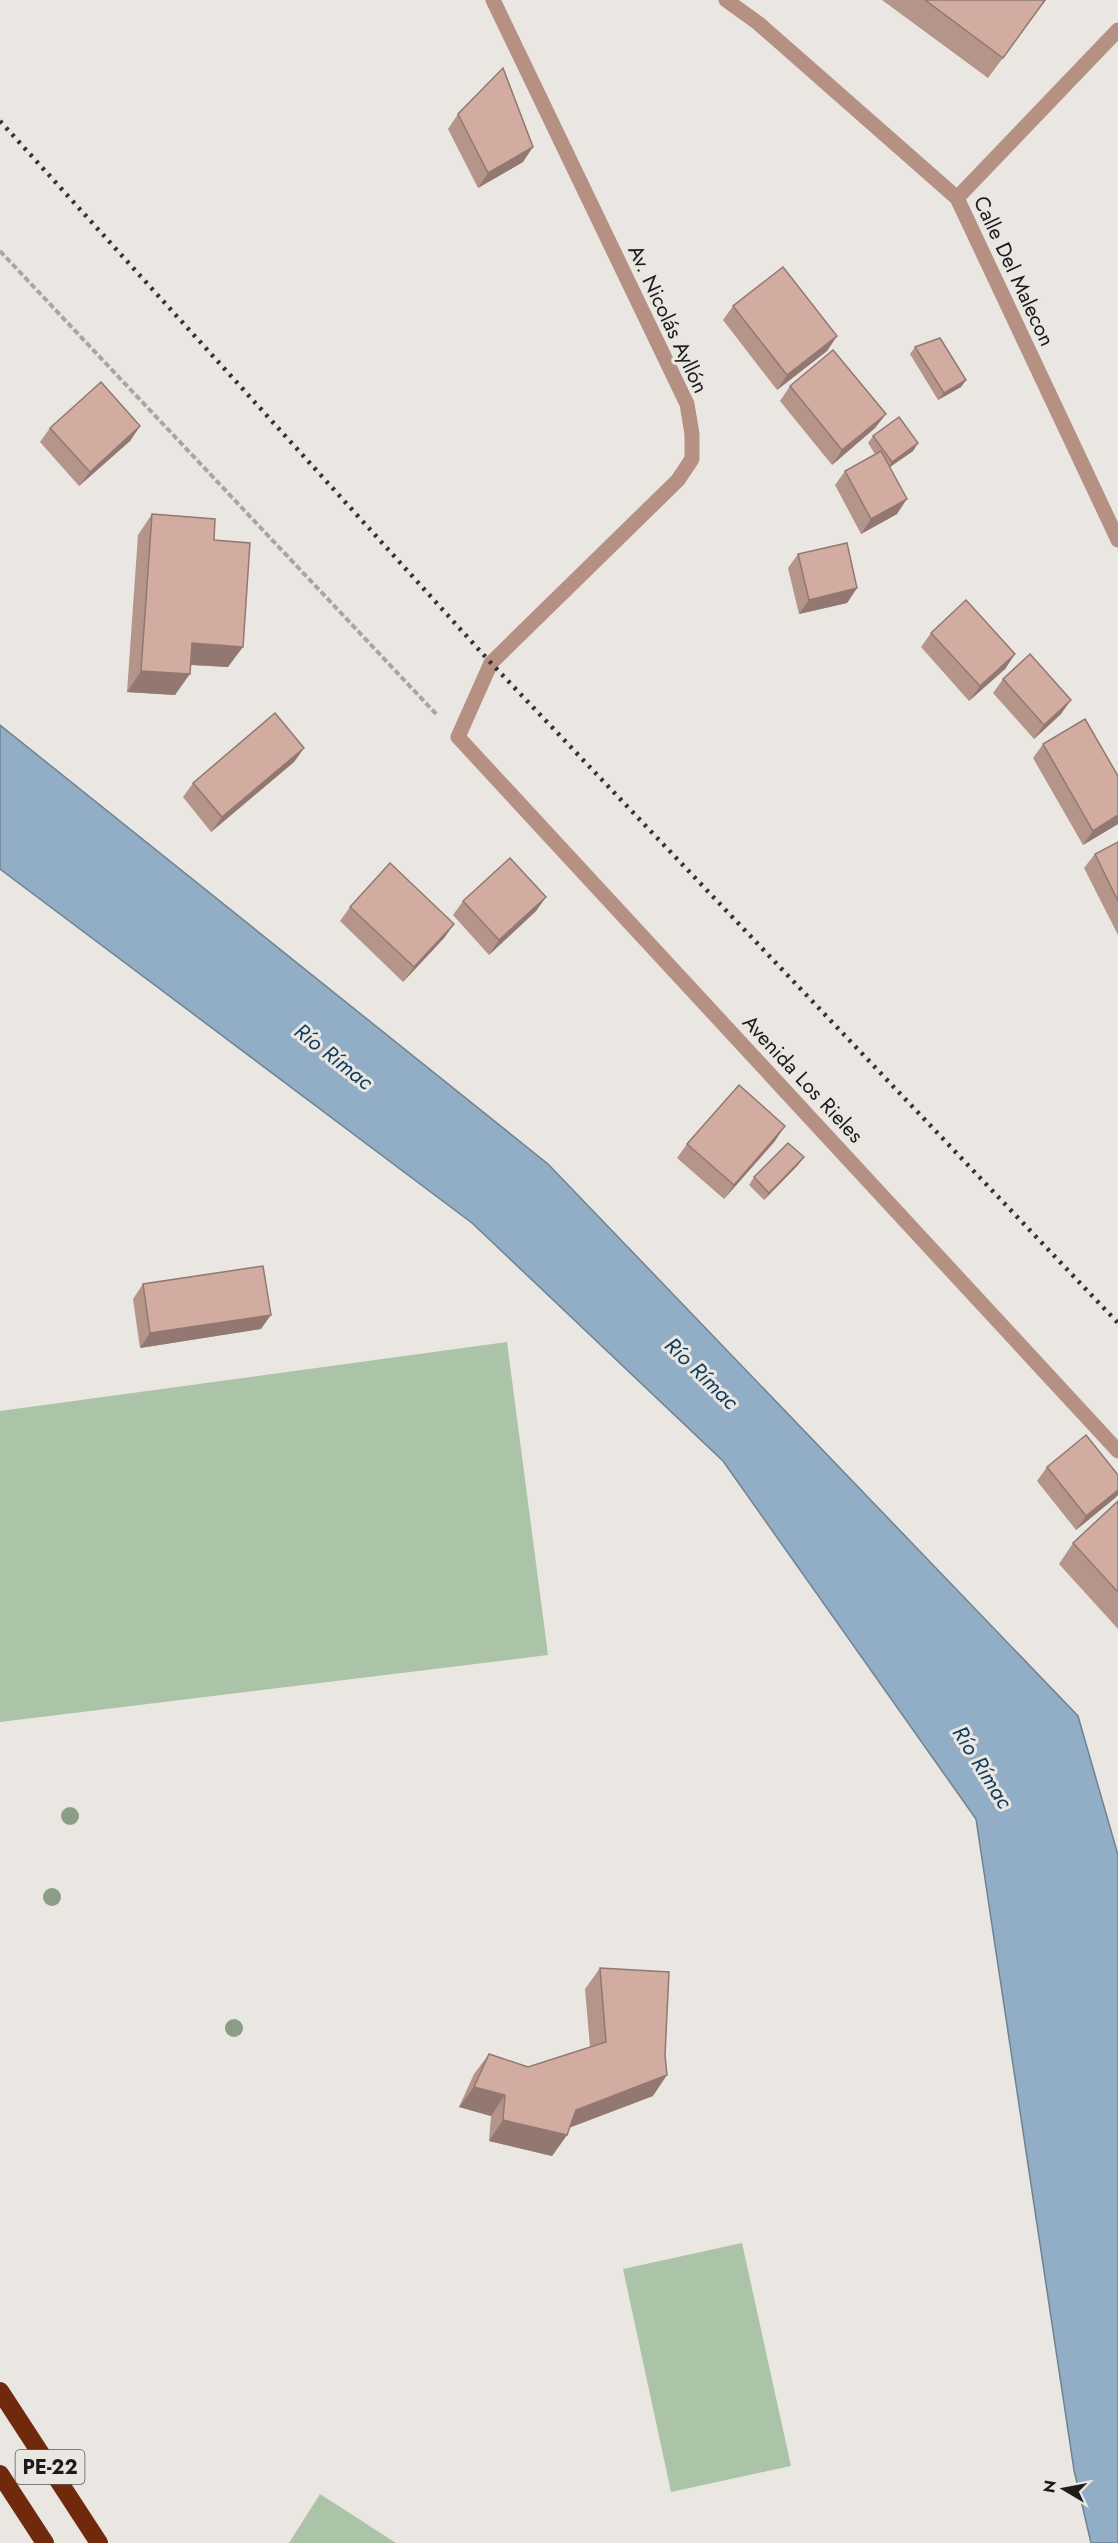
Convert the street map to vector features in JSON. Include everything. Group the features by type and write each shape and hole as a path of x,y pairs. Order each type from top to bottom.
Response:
{"highway":[{"name":"PE-22","path":"0,2391 99,2543"},
{"name":"PE-22","path":"0,2474 45,2543"}],"street":[{"name":"Av. Nicolás Ayllón","path":"458,737 491,663 678,480 692,459 692,434 687,404 493,0"},
{"name":"Calle Del Malecon","path":"726,0 758,23 957,198 1118,540"},
{"path":"957,198 1118,30"},
{"name":"Avenida Los Rieles","path":"458,737 1118,1450"}],"path":[{"path":"0,251 458,737"}],"green space":[{"path":"507,1342 548,1655 0,1722 0,1411"},
{"path":"742,2243 791,2466 671,2492 623,2269"},
{"path":"320,2494 396,2543 289,2543"}],"water":[{"name":"Río Rímac","path":"0,725 548,1164 1078,1716 1118,1855 1118,2543 1091,2543 1074,2470 976,1819 723,1461 472,1223 0,869"}],"building":[{"path":"925,0 1045,0 1003,58"},
{"path":"503,68 533,147 488,173 458,114"},
{"path":"783,267 837,336 787,375 733,306"},
{"path":"940,338 966,380 944,393 915,347"},
{"path":"833,350 886,414 842,450 790,386"},
{"path":"101,382 140,426 90,472 50,428"},
{"path":"899,417 918,443 892,462 873,436"},
{"path":"881,451 907,499 871,519 845,471"},
{"path":"152,514 215,519 214,540 250,543 243,647 192,643 190,674 141,671"},
{"path":"847,543 857,588 809,600 798,554"},
{"path":"966,600 1015,654 980,686 931,633"},
{"path":"1030,654 1071,700 1044,725 1003,679"},
{"path":"275,713 304,748 222,817 193,783"},
{"path":"1085,719 1118,776 1118,815 1093,831 1043,744"},
{"path":"1118,842 1118,901 1095,854"},
{"path":"510,858 546,897 499,940 463,901"},
{"path":"390,863 454,924 414,967 350,907"},
{"path":"739,1085 785,1126 734,1185 687,1144"},
{"path":"788,1143 804,1157 769,1193 754,1177"},
{"path":"263,1266 271,1315 150,1333 143,1284"},
{"path":"1086,1435 1118,1475 1118,1490 1086,1516 1047,1467"},
{"path":"1118,1501 1118,1592 1073,1543"},
{"path":"600,1968 669,1972 665,2055 667,2075 576,2110 567,2135 503,2120 505,2095 474,2087 489,2054 528,2067 606,2042"}],"railway":[{"path":"0,121 491,663 1118,1323"}]}
